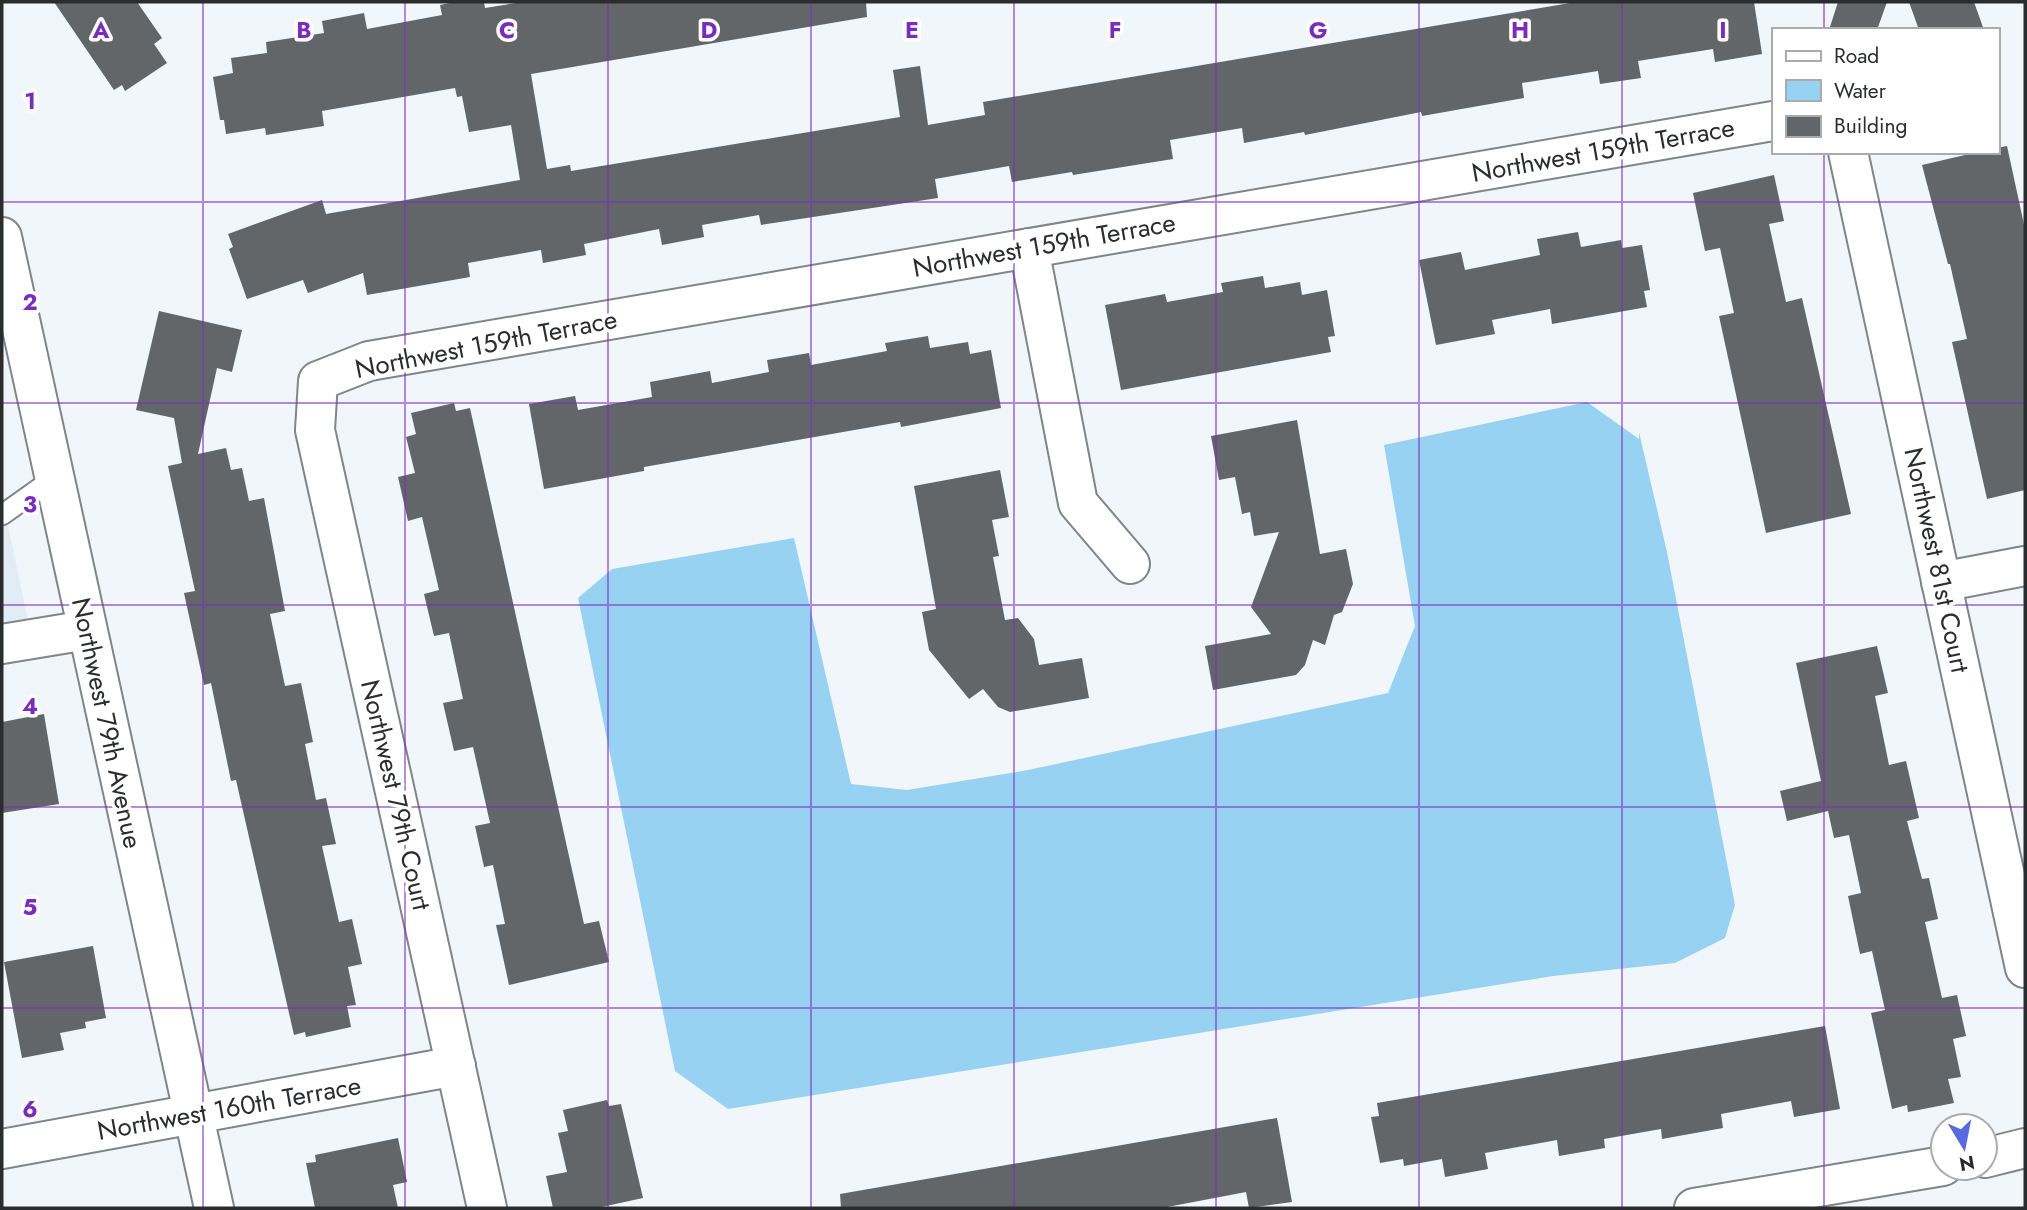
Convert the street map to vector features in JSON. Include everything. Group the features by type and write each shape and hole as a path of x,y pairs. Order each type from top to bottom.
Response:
{"street":[{"name":"Northwest 159th Terrace","path":"318,381 369,361 1772,121"},
{"name":"Northwest 81st Court","path":"1848,154 2025,968"},
{"name":"Northwest 79th Avenue","path":"2,237 11,327 54,478 214,1208"},
{"path":"1029,248 1079,503 1130,564"},
{"name":"Northwest 79th Court","path":"318,381 315,430 487,1208"},
{"path":"1941,582 2025,566"},
{"path":"2,645 87,630"},
{"name":"Northwest 160th Terrace","path":"2,1149 456,1066"},
{"path":"1999,1154 2025,1148"},
{"path":"1694,1208 1929,1168"}],"lane":[{"path":"2,515 54,478"}],"shaded area":[{"path":"2,498 28,620 2,624"}],"water":[{"path":"1587,402 1639,439 1639,432 1667,552 1735,905 1725,938 1675,963 1553,976 728,1109 675,1071 578,598 612,569 794,538 851,784 907,790 1028,770 1388,693 1415,626 1384,445"}],"building":[{"path":"54,2 137,2 162,38 154,44 167,63 125,91 122,85 114,90"},
{"path":"484,2 485,8 522,2 866,2 867,17 531,74 547,169 570,165 571,171 900,117 893,70 920,66 928,125 985,115 983,102 1576,2 1754,2 1762,54 1715,62 1713,49 1638,61 1641,78 1600,84 1598,71 1522,83 1524,98 1422,116 1421,112 1305,135 1304,132 1244,143 1242,128 1170,140 1173,159 1073,175 1072,172 1012,182 1009,166 935,179 938,198 761,225 759,215 702,225 704,237 662,245 659,229 584,244 586,255 543,263 541,250 468,263 470,277 367,295 363,273 308,293 303,280 247,299 229,249 233,247 228,234 322,200 326,214 520,180 511,125 469,132 462,96 457,97 455,88 322,111 324,126 266,135 265,128 226,134 224,120 220,120 213,77 233,73 231,58 267,53 266,42 324,33 322,21 364,13 367,29 442,15 440,5"},
{"path":"1838,2 1887,2 1878,28 1830,28"},
{"path":"1909,2 1974,2 1983,28 1918,28"},
{"path":"2007,146 2025,229 2025,490 1987,499 1952,342 1967,339 1950,264 1922,165 1969,154 1999,154 1999,148"},
{"path":"1774,175 1784,221 1769,224 1786,302 1802,298 1851,514 1766,533 1719,316 1734,313 1720,248 1705,251 1693,193"},
{"path":"1578,232 1581,247 1621,240 1622,248 1642,245 1650,290 1644,291 1647,307 1552,324 1550,309 1492,320 1495,334 1436,345 1419,260 1461,252 1465,270 1540,255 1537,239"},
{"path":"1263,276 1265,288 1300,282 1302,295 1327,290 1335,336 1328,337 1331,352 1121,390 1105,305 1165,294 1167,302 1223,292 1221,283"},
{"path":"159,311 242,330 232,372 217,368 198,454 226,448 231,470 242,468 249,501 264,498 285,611 270,614 285,686 301,683 313,742 305,744 316,800 326,798 336,844 322,846 339,922 352,919 362,964 348,967 356,1005 347,1006 351,1027 306,1037 305,1032 294,1035 236,780 231,781 211,683 204,685 184,593 195,591 168,466 182,463 174,418 136,410"},
{"path":"928,336 930,348 968,342 970,354 991,350 1001,408 901,427 900,422 644,467 644,471 544,489 529,404 575,396 578,410 652,397 650,382 710,371 712,383 769,372 767,360 809,353 811,365 887,351 885,343"},
{"path":"454,403 456,411 470,408 584,924 599,921 609,962 509,985 496,925 505,924 493,865 484,867 475,826 490,823 473,747 454,751 443,703 463,699 449,633 434,636 424,594 439,590 422,517 408,521 398,477 415,473 406,437 416,434 411,413"},
{"path":"1297,420 1320,554 1346,549 1353,584 1342,612 1334,615 1325,645 1313,640 1305,665 1296,675 1213,690 1205,646 1271,634 1251,607 1279,532 1254,536 1250,512 1242,514 1235,477 1219,480 1211,436"},
{"path":"1000,470 1009,517 992,520 999,556 993,557 1005,620 1018,618 1034,639 1039,665 1082,658 1089,698 1010,712 998,707 983,689 969,699 929,650 922,612 936,609 914,486"},
{"path":"1877,646 1888,693 1875,696 1889,765 1906,761 1919,818 1907,821 1922,879 1929,878 1938,919 1925,922 1942,998 1957,995 1966,1036 1953,1039 1961,1077 1948,1079 1954,1103 1908,1112 1907,1105 1892,1109 1871,1013 1885,1010 1872,951 1860,954 1848,896 1861,893 1849,835 1834,838 1828,811 1787,821 1780,791 1821,781 1796,663"},
{"path":"44,714 59,804 2,813 2,722"},
{"path":"93,946 106,1018 85,1022 86,1028 60,1033 64,1050 22,1058 4,962"},
{"path":"1825,1026 1840,1109 1794,1117 1791,1101 1721,1114 1723,1128 1662,1139 1661,1129 1604,1139 1605,1148 1559,1156 1557,1140 1485,1153 1488,1169 1445,1177 1442,1159 1404,1166 1403,1159 1380,1163 1371,1117 1379,1116 1377,1103"},
{"path":"607,1100 609,1106 621,1104 643,1198 597,1208 553,1208 546,1176 567,1172 558,1133 568,1131 563,1110"},
{"path":"1277,1118 1292,1202 1249,1208 1246,1192 1162,1208 841,1208 840,1194"},
{"path":"398,1138 407,1182 393,1185 398,1208 315,1208 306,1163 316,1162 315,1155"}]}
